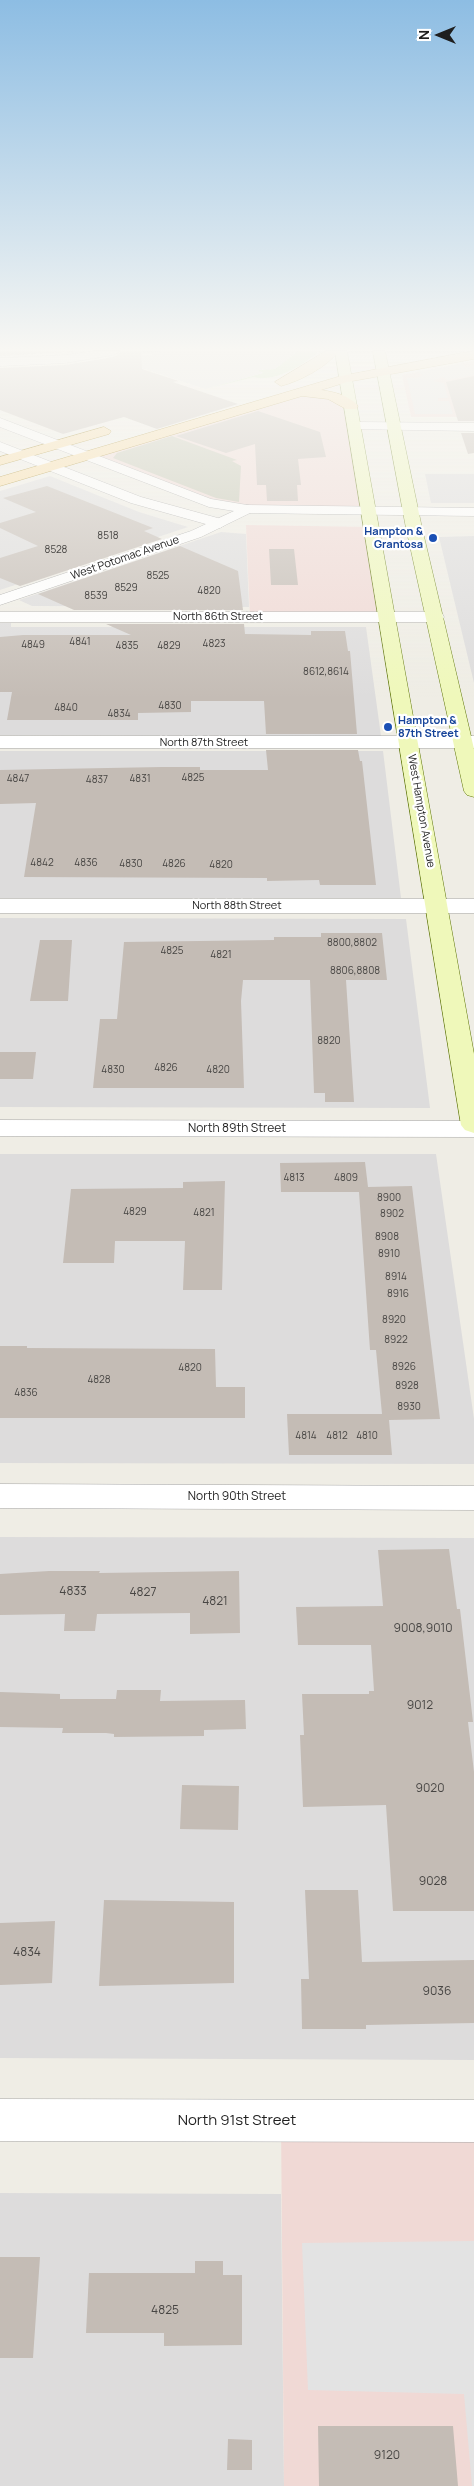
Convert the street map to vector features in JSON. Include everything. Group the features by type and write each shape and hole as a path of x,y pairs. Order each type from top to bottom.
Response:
{"main road":[{"path":"0,482 49,467"},
{"name":"West Hampton Avenue","path":"370,467 391,524 436,617 469,742 474,791"},
{"name":"West Hampton Avenue","path":"392,467 391,524 386,617 438,906 474,1127"}],"street":[{"path":"55,467 179,514 221,523"},
{"path":"113,467 247,517 391,524 474,512"},
{"name":"West Potomac Avenue","path":"0,600 182,539 221,523 247,517"},
{"name":"North 86th Street","path":"0,617 436,617"},
{"name":"North 87th Street","path":"0,742 469,742"},
{"name":"North 88th Street","path":"0,906 474,906"},
{"name":"North 89th Street","path":"0,1128 474,1127"},
{"name":"North 90th Street","path":"0,1496 474,1498"},
{"name":"North 91st Street","path":"0,2120 474,2121"}],"shaded area":[{"path":"117,467 362,467 370,511 236,508"},
{"path":"136,467 241,467 239,502 216,498"},
{"path":"425,474 474,474 474,503 431,503"},
{"path":"50,476 139,512 188,527 0,590 0,491"},
{"path":"246,525 371,527 386,617 250,617"},
{"path":"221,532 246,534 249,607 32,606 19,600"},
{"path":"474,536 474,683 439,537"},
{"path":"0,623 11,623 11,627 366,627 381,736 0,735"},
{"path":"0,751 383,751 401,898 0,898"},
{"path":"0,918 406,919 430,1108 0,1107"},
{"path":"0,1154 436,1154 474,1419 474,1464 0,1463"},
{"path":"0,1537 474,1538 474,2060 0,2058"},
{"path":"281,2121 474,2121 474,2486 284,2486"},
{"path":"0,2193 281,2194 284,2486 0,2486"},
{"path":"474,2241 474,2486 472,2486 464,2394 308,2390 302,2243"}],"building":[{"path":"256,467 299,467 301,485 297,485 298,501 267,501 266,485 257,485"},
{"path":"47,486 153,528 144,531 162,539 20,586 0,578 0,558 38,546 0,528 0,523 36,512 3,498"},
{"path":"180,546 238,571 243,610 74,610 38,594"},
{"path":"269,549 294,549 298,585 271,585"},
{"path":"106,624 244,624 245,634 311,635 311,631 345,631 348,651 350,651 357,734 266,734 264,701 191,701 191,712 138,713 138,720 7,720 12,692 0,692 0,637 23,635 131,635"},
{"path":"266,750 358,750 360,761 362,761 376,885 320,885 319,880 267,881 267,878 24,877 36,803 0,804 0,770 200,767 200,770 268,770"},
{"path":"321,933 382,933 387,980 346,980 354,1102 325,1102 325,1093 314,1093 310,980 243,980 241,1001 244,1088 93,1088 100,1019 117,1019 124,942 274,940 274,937 321,937"},
{"path":"40,940 72,940 68,1001 30,1001"},
{"path":"0,1052 36,1052 33,1079 0,1079"},
{"path":"365,1162 368,1187 412,1186 440,1419 389,1420 392,1455 289,1455 287,1414 382,1414 376,1350 370,1350 359,1192 281,1192 280,1163"},
{"path":"225,1181 222,1290 183,1290 185,1241 115,1241 114,1263 63,1263 71,1189 183,1188 183,1182"},
{"path":"0,1346 27,1346 27,1348 215,1349 216,1387 245,1387 245,1418 0,1418"},
{"path":"449,1549 457,1609 460,1609 473,1722 468,1722 474,1772 474,1911 393,1911 386,1805 303,1807 300,1735 304,1735 302,1694 369,1694 369,1691 374,1691 371,1645 298,1645 296,1607 383,1606 378,1550"},
{"path":"49,1571 100,1571 99,1573 239,1571 240,1633 190,1634 190,1613 97,1614 95,1631 64,1631 65,1614 0,1615 0,1574"},
{"path":"117,1690 161,1690 160,1701 245,1700 246,1729 204,1730 204,1736 114,1737 114,1734 106,1733 62,1733 63,1728 0,1727 0,1692 60,1694 60,1699 116,1699"},
{"path":"182,1785 239,1786 238,1830 180,1829"},
{"path":"305,1890 358,1890 362,1962 474,1960 474,2023 366,2025 366,2029 302,2029 301,1979 309,1979"},
{"path":"104,1900 234,1902 234,1983 99,1986"},
{"path":"55,1921 52,1983 0,1985 0,1923"},
{"path":"0,2257 40,2257 33,2358 0,2358"},
{"path":"195,2261 223,2261 223,2275 242,2275 242,2345 164,2346 164,2333 86,2333 89,2273 195,2273"},
{"path":"318,2426 453,2426 458,2486 319,2486"},
{"path":"228,2439 252,2440 252,2470 227,2470"}],"place":[{"name":"Hampton & Grantosa","path":"433,538"},
{"name":"Hampton & 87th Street","path":"388,727"}]}
